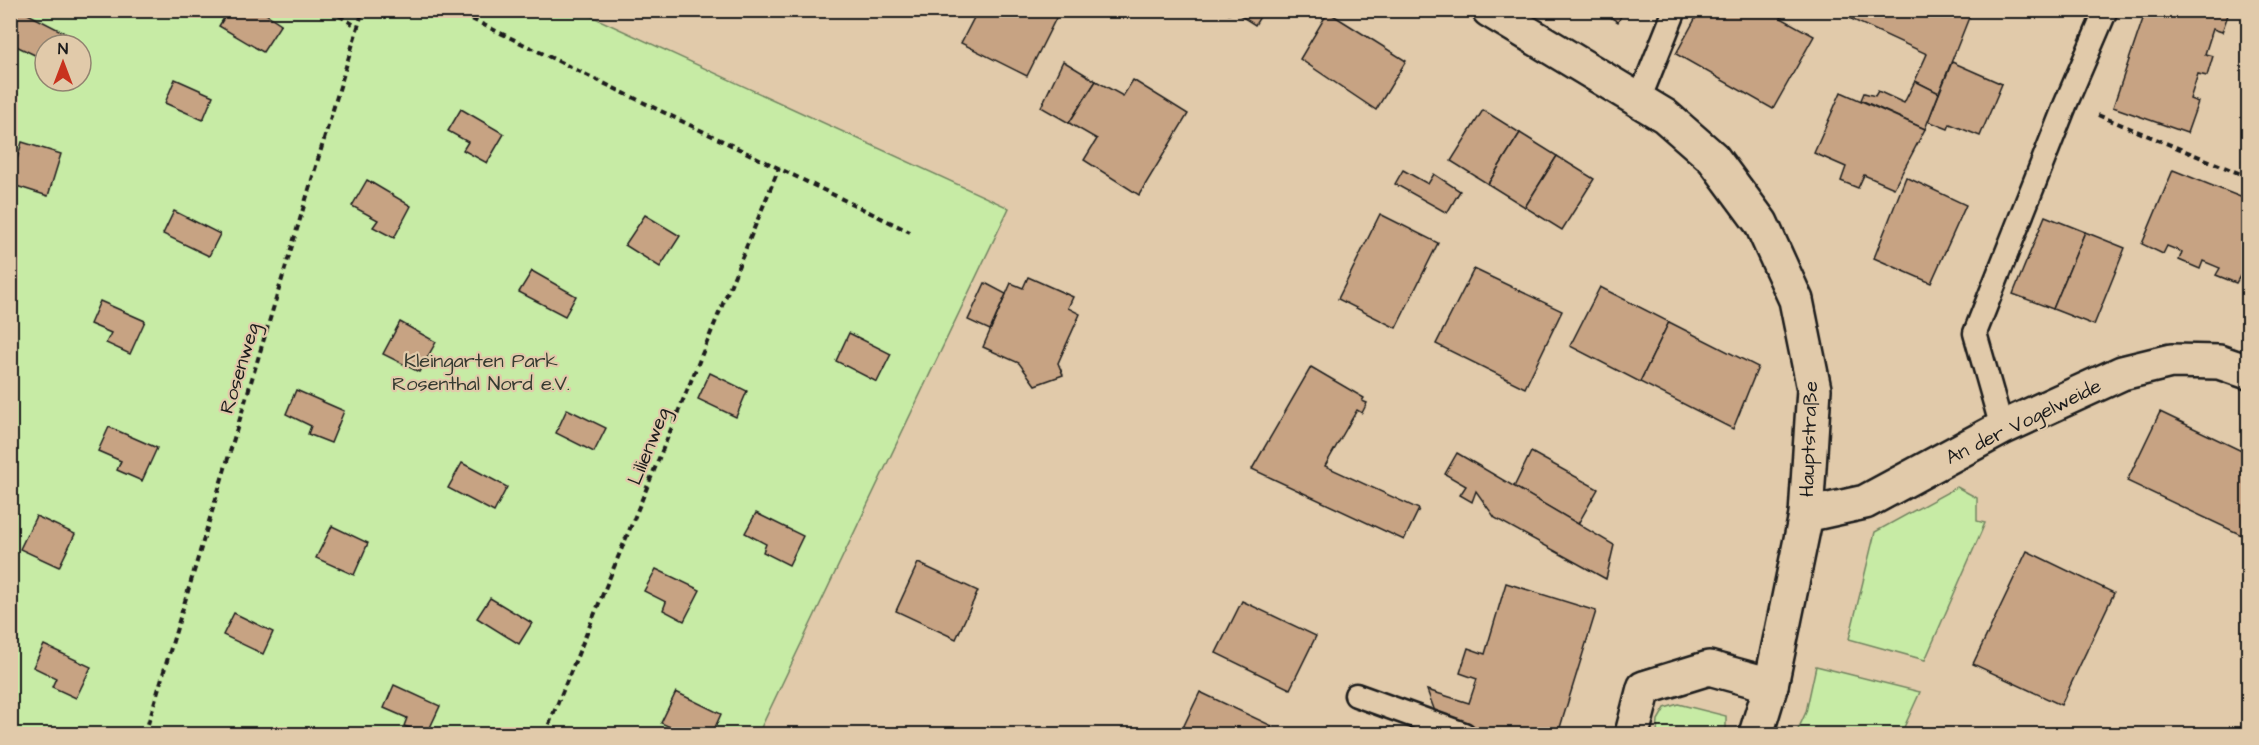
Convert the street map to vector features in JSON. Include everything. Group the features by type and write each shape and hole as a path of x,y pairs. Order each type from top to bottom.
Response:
{"street":[{"name":"Hauptstraße","path":"1489,10 1665,116 1713,158 1761,223 1796,300 1814,388 1806,515 1772,685 1756,735"},
{"name":"An der Vogelweide","path":"1806,515 1865,502 2002,428 2122,373 2171,361 2219,362 2248,372"},
{"path":"1632,735 1644,688 1709,668 1772,685"}],"lane":[{"path":"1639,100 1675,10"},
{"path":"2002,428 1975,333 2066,103 2106,10"},
{"path":"1356,695 1464,735"}],"path":[{"path":"330,10 356,26"},
{"name":"Rosenweg","path":"145,735 356,26 363,10"},
{"path":"453,10 910,232"},
{"path":"2066,103 2248,177"},
{"name":"Lilienweg","path":"545,735 779,168"}],"green space":[{"name":"Kleingarten Park Rosenthal Nord e.V.","path":"10,11 580,11 1009,208 758,734 11,734"},
{"path":"1957,487 1977,498 1977,521 1985,523 1925,660 1849,639 1875,532"},
{"path":"1816,666 1920,692 1901,734 1796,734 1806,712"},
{"path":"1678,704 1726,716 1726,734 1657,734 1658,720 1665,708"}],"building":[{"path":"20,10 65,33 33,33 33,54 10,43 10,29"},
{"path":"229,10 260,10 281,24 263,52 219,26"},
{"path":"978,10 1046,10 1057,16 1027,76 961,43"},
{"path":"1223,10 1264,10 1255,25 1235,12 1229,14"},
{"path":"1599,10 1624,10 1618,22"},
{"path":"1700,10 1785,10 1781,18 1814,36 1773,109 1676,54"},
{"path":"1855,10 1959,10 1970,15 1939,93 1915,81 1927,54 1851,19"},
{"path":"2146,10 2229,12 2222,32 2213,29 2205,54 2213,56 2207,76 2198,74 2190,99 2198,102 2187,133 2113,107"},
{"path":"1328,12 1406,61 1376,110 1300,59"},
{"path":"1063,61 1096,81 1069,123 1041,107"},
{"path":"1952,62 2002,84 1980,136 1950,124 1948,129 1928,121"},
{"path":"175,79 213,96 203,120 165,103"},
{"path":"1133,80 1188,114 1139,195 1084,160 1097,139 1069,123 1096,81 1123,96"},
{"path":"1915,81 1939,93 1925,129 1861,100 1864,93 1875,96 1878,91 1904,103"},
{"path":"1841,92 1925,129 1894,188 1864,175 1858,188 1841,181 1846,167 1814,153"},
{"path":"461,109 504,134 487,163 463,150 468,142 448,131"},
{"path":"1483,110 1520,133 1488,184 1451,161"},
{"path":"1520,133 1557,156 1525,207 1488,184"},
{"path":"22,142 61,154 48,196 10,184"},
{"path":"1557,156 1594,179 1562,230 1525,207"},
{"path":"1403,170 1428,184 1434,174 1460,191 1447,213 1395,184"},
{"path":"2173,170 2248,200 2248,279 2240,276 2236,283 2216,275 2220,268 2203,261 2200,269 2179,260 2182,252 2167,246 2163,254 2142,244"},
{"path":"1906,177 1966,205 1931,283 1874,258"},
{"path":"367,180 411,206 394,238 373,227 378,220 352,206"},
{"path":"174,211 220,234 209,256 163,234"},
{"path":"1380,214 1438,243 1396,328 1338,299"},
{"path":"645,215 680,236 660,267 625,245"},
{"path":"2045,216 2085,232 2053,309 2013,294"},
{"path":"2085,232 2125,248 2094,325 2053,309"},
{"path":"1474,269 1562,311 1525,388 1436,344"},
{"path":"532,271 576,296 565,316 519,292"},
{"path":"1028,277 1073,297 1068,308 1080,314 1058,363 1063,375 1035,385 1019,363 983,347 1011,283 1023,288"},
{"path":"985,283 1006,294 990,330 968,320"},
{"path":"1600,287 1669,322 1640,382 1570,346"},
{"path":"100,301 145,321 130,354 106,343 111,333 90,324"},
{"path":"400,322 436,342 419,372 383,354"},
{"path":"1669,322 1758,367 1733,429 1640,382"},
{"path":"849,333 891,354 877,382 836,361"},
{"path":"1311,367 1364,398 1362,401 1367,403 1362,413 1357,410 1325,466 1419,509 1404,540 1252,469"},
{"path":"710,373 747,391 736,417 698,399"},
{"path":"296,390 344,411 331,443 308,434 311,426 286,414"},
{"path":"567,409 606,428 594,452 556,433"},
{"path":"2160,412 2248,454 2248,538 2127,481"},
{"path":"109,427 157,448 142,481 117,470 121,461 98,451"},
{"path":"1531,452 1598,489 1578,524 1514,487"},
{"path":"1457,453 1614,545 1606,579 1495,518 1476,491 1472,502 1460,495 1466,486 1445,474"},
{"path":"462,463 507,487 494,512 448,488"},
{"path":"756,513 803,536 789,565 763,552 766,544 745,533"},
{"path":"36,516 75,534 59,567 20,549"},
{"path":"332,526 368,543 354,575 316,558"},
{"path":"2027,551 2114,593 2061,705 1973,664"},
{"path":"918,563 978,591 956,639 896,611"},
{"path":"656,569 700,590 684,621 663,610 666,602 644,591"},
{"path":"1506,583 1596,611 1558,734 1496,734 1437,717 1427,690 1469,703 1477,679 1460,673 1468,648 1485,654"},
{"path":"490,598 532,623 519,644 477,618"},
{"path":"1242,601 1316,636 1290,689 1216,653"},
{"path":"234,613 273,632 263,654 223,635"},
{"path":"44,645 91,667 76,698 52,687 56,678 33,667"},
{"path":"394,685 440,706 427,734 404,726 407,718 384,708"},
{"path":"676,692 721,714 712,734 686,734 661,723"},
{"path":"1200,692 1272,726 1267,734 1180,734"}]}
